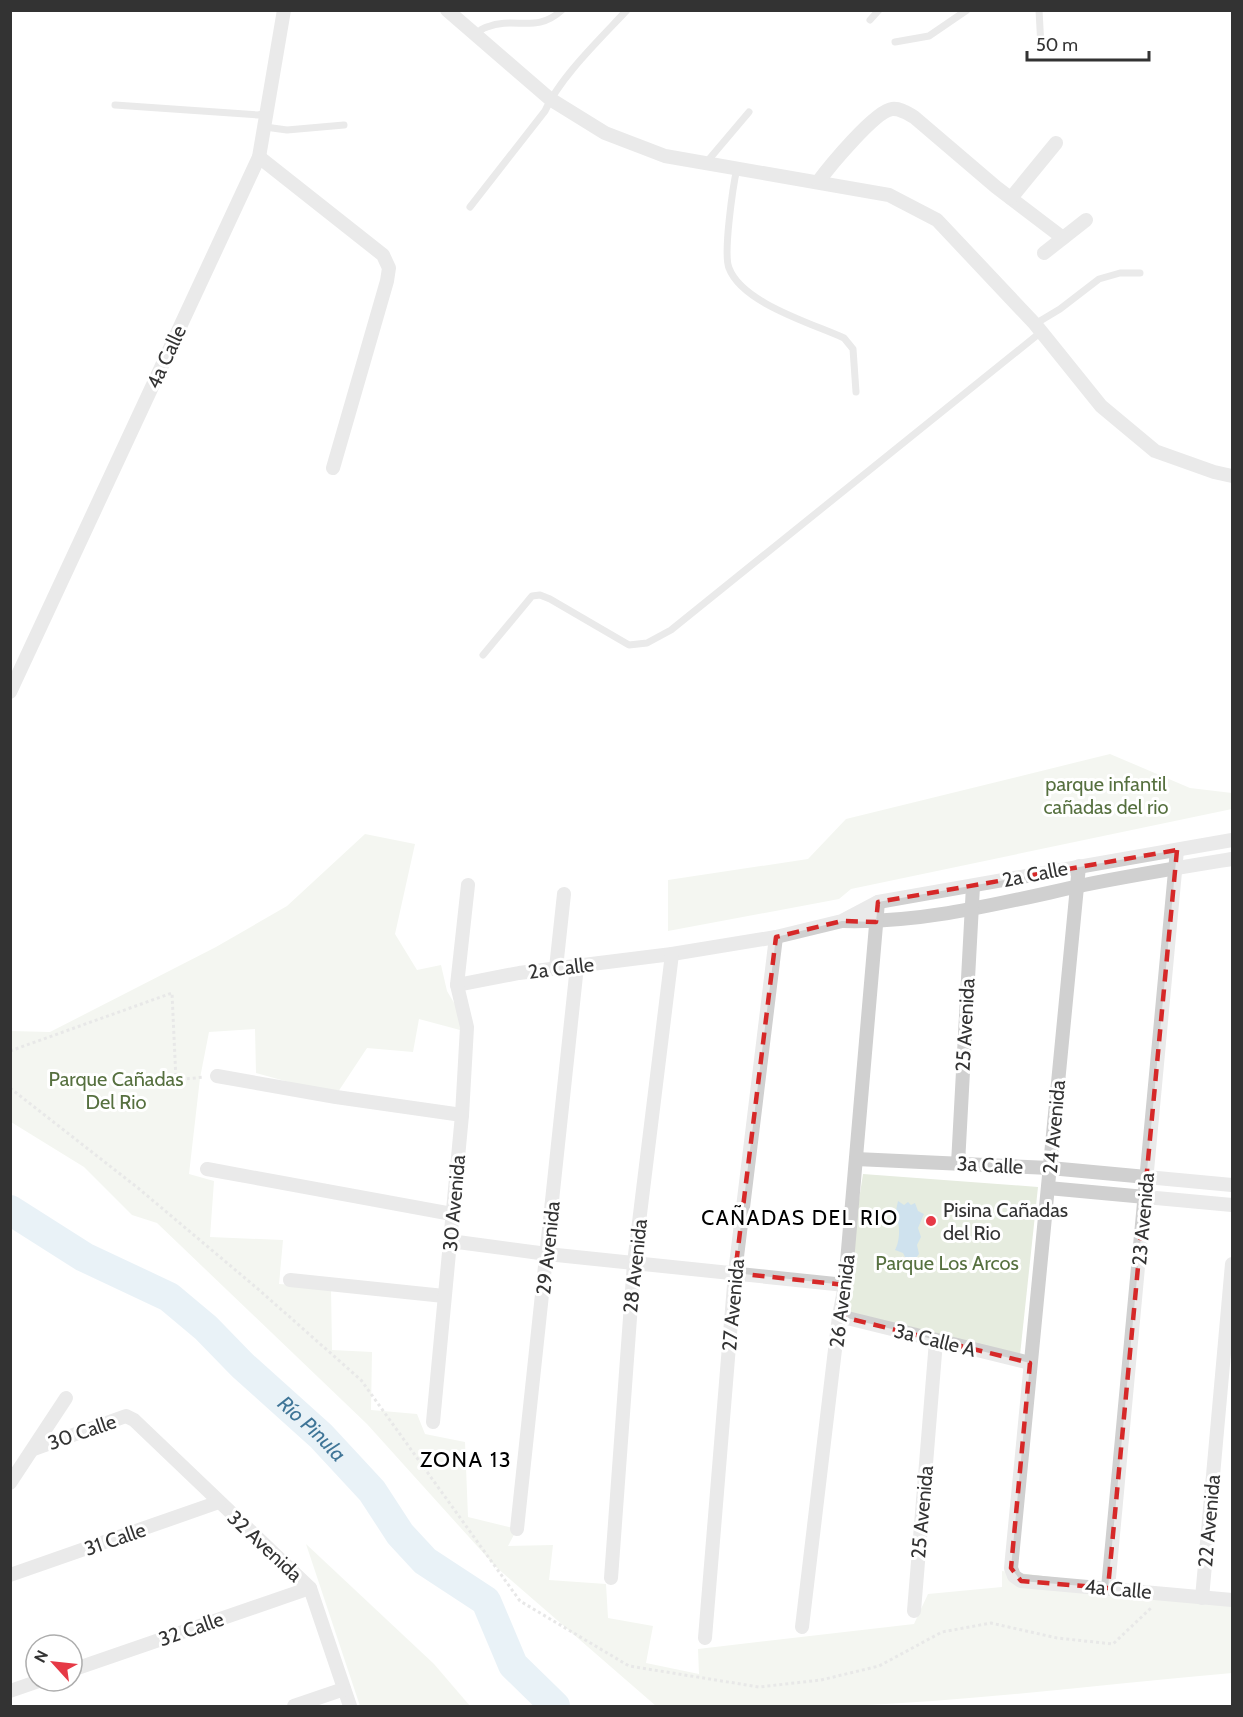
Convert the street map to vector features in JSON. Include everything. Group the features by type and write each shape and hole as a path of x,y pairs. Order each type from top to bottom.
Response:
{"street":[{"name":"4a Calle","path":"10,692 260,157 284,10"},
{"path":"447,10 550,99 605,133 665,156 889,195 937,220 1038,328 1101,406 1155,452 1233,476"},
{"path":"818,182 829,166 876,117 890,109 902,110 914,117 1063,238"},
{"path":"1011,198 1056,143"},
{"path":"260,157 383,255 388,268 387,281 333,468"},
{"path":"1044,253 1086,220"},
{"name":"2a Calle","path":"456,985 519,972 672,954 776,937 842,921 878,902 1233,840"},
{"name":"23 Avenida","path":"1108,1588 1178,850"},
{"name":"2a Calle","path":"842,921 876,922 972,910 1076,887 1233,859"},
{"name":"24 Avenida","path":"1011,1568 1079,866"},
{"path":"456,985 468,885"},
{"name":"25 Avenida","path":"958,1164 973,886"},
{"path":"556,968 564,894"},
{"name":"26 Avenida","path":"802,1627 845,1285 878,902"},
{"name":"27 Avenida","path":"705,1638 735,1273 776,937"},
{"name":"28 Avenida","path":"611,1578 634,1263 672,954"},
{"name":"29 Avenida","path":"518,1529 577,966"},
{"name":"30 Avenida","path":"433,1422 462,1115 467,1027 456,985"},
{"path":"217,1076 336,1097 462,1115"},
{"name":"3a Calle","path":"856,1159 1050,1168 1233,1185"},
{"path":"207,1169 452,1214"},
{"name":"3a Calle","path":"1048,1188 1233,1205"},
{"path":"450,1241 547,1254 845,1285"},
{"name":"22 Avenida","path":"1202,1598 1233,1264"},
{"path":"290,1280 444,1296"},
{"name":"3a Calle A","path":"840,1316 1030,1363"},
{"name":"25 Avenida","path":"914,1611 936,1341"},
{"path":"10,1483 66,1398"},
{"name":"30 Calle","path":"34,1449 126,1416 130,1417"},
{"name":"32 Avenida","path":"130,1417 310,1588 350,1707"},
{"name":"31 Calle","path":"10,1575 219,1502"},
{"name":"4a Calle","path":"1011,1568 1014,1576 1021,1581 1233,1600"},
{"name":"32 Calle","path":"84,1666 310,1588"},
{"path":"294,1707 344,1689"}],"lane":[{"path":"474,34 487,27 508,23 539,24 554,18 562,10"},
{"path":"470,207 545,111 550,99 627,10"},
{"path":"870,20 879,10"},
{"path":"894,42 929,36 967,10"},
{"path":"1039,10 1041,47"},
{"path":"115,105 258,115 267,113"},
{"path":"705,164 749,112"},
{"path":"265,128 287,130 344,125"},
{"path":"737,168 732,195 727,266 734,280 757,300 844,338 852,349 856,392"},
{"path":"483,655 532,596 540,595 550,599 629,645 647,643 671,630 1099,279 1120,273 1140,273"}],"path":[{"path":"10,1051 172,993 177,1080 217,1076"},
{"path":"10,1088 138,1188 361,1380 520,1601 629,1666 759,1687 821,1680 879,1666 942,1632 991,1623 1057,1638 1113,1644 1167,1594"}],"highlighted area":[{"path":"1177,850 1108,1588 1021,1581 1011,1568 1030,1363 839,1316 845,1285 735,1273 776,937 842,921 876,922 878,902"}],"green space":[{"name":"parque infantil cañadas del rio","path":"1110,754 1190,788 1232,793 1232,809 851,889 839,899 668,931 668,880 808,859 846,819"},
{"name":"Parque Cañadas Del Rio","path":"365,834 415,844 395,934 417,970 441,965 447,991 460,1013 460,1030 419,1019 413,1052 367,1048 336,1095 256,1073 255,1029 209,1032 200,1078 189,1174 214,1181 210,1237 283,1240 279,1284 331,1288 332,1350 372,1352 371,1410 417,1414 425,1434 465,1442 468,1517 517,1529 508,1546 553,1545 549,1580 606,1584 608,1618 653,1626 646,1663 699,1674 698,1649 914,1624 928,1594 1002,1587 1002,1571 1232,1599 1232,1673 895,1704 799,1707 656,1706 496,1567 367,1424 157,1223 132,1215 84,1167 11,1122 10,1031 50,1032 216,947 287,906"},
{"name":"Parque Los Arcos","path":"863,1174 1038,1187 1020,1355 841,1315"},
{"path":"306,1544 434,1664 470,1706 360,1706"}],"water":[{"path":"898,1201 904,1205 908,1202 911,1205 915,1203 918,1211 924,1214 918,1228 921,1237 917,1245 919,1254 916,1258 912,1257 907,1261 903,1253 895,1250 899,1232 895,1215"}],"waterway":[{"name":"Río Pinula","path":"10,1210 84,1257 169,1297 206,1328 242,1365 321,1436 372,1491 400,1534 425,1561 486,1601 513,1665 555,1706"}],"place":[{"name":"Pisina Cañadas del Rio","path":"931,1221"}],"district":[{"name":"CAÑADAS DEL RIO","path":"800,1218"},
{"name":"ZONA 13","path":"466,1459"}]}
